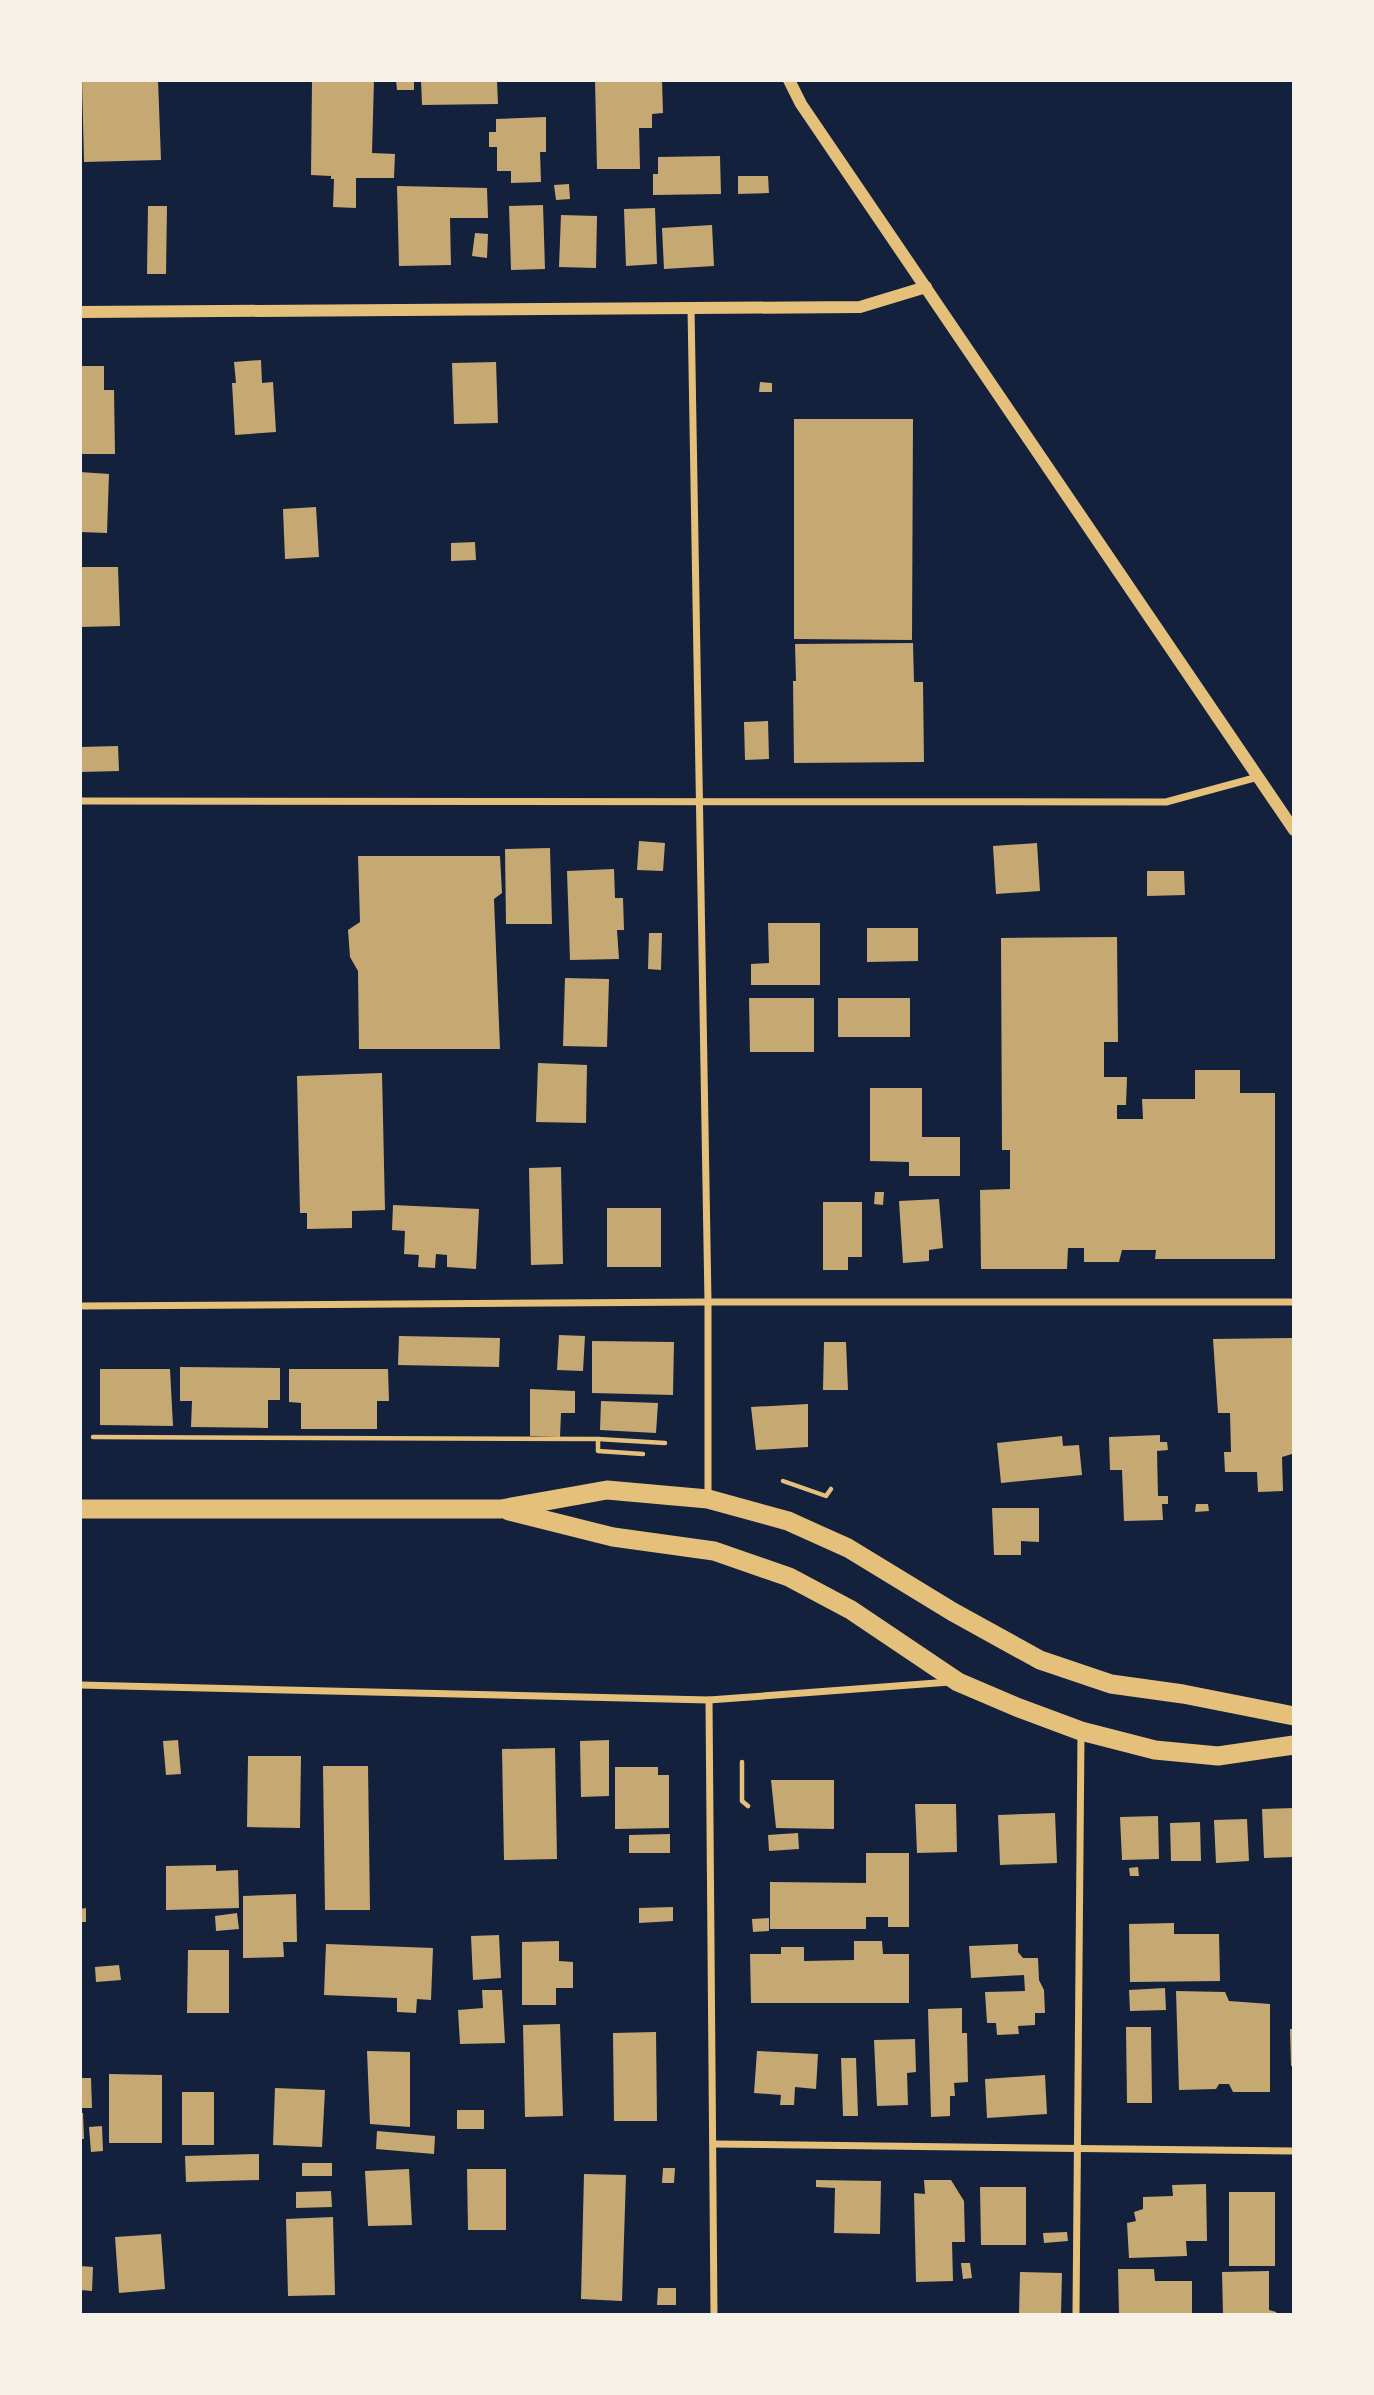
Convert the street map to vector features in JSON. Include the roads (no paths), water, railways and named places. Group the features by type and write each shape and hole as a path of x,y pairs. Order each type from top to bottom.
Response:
{"highway":[{"path":"80,1509 501,1509 607,1490 708,1499 788,1521 848,1548 953,1612 1040,1660 1111,1684 1183,1694 1293,1716"},
{"path":"501,1509 613,1536 714,1551 789,1577 851,1609 958,1682 1081,1731 1156,1750 1218,1756 1293,1745"}],"street":[{"path":"789,80 801,104 1293,830"},
{"path":"80,312 860,307 926,287"},
{"path":"691,308 708,1302 708,1499"},
{"path":"80,802 1166,802 1258,777"},
{"path":"80,1306 1293,1302"},
{"path":"80,1685 709,1700 958,1682"},
{"path":"709,1700 714,2315"},
{"path":"1076,2315 1081,1731"},
{"path":"713,2144 1293,2151"}]}
